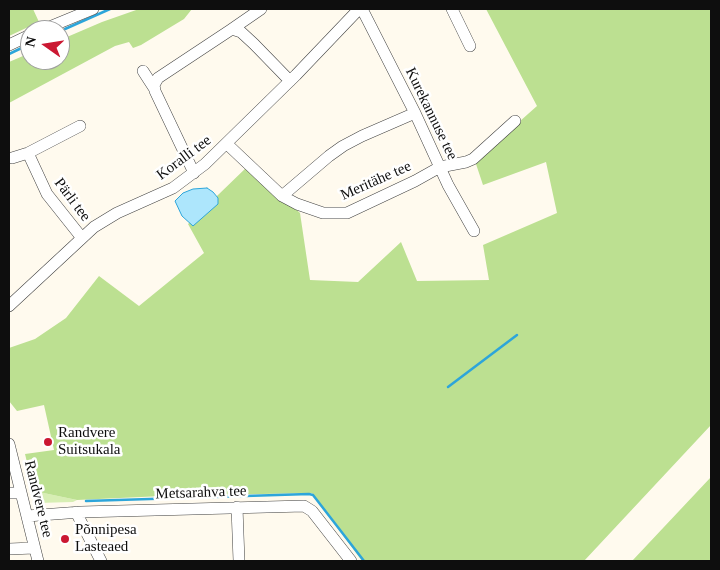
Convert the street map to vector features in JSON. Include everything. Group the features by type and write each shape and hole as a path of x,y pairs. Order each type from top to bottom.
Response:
{"street":[{"path":"66,20 93,9"},
{"path":"154,88 155,81 158,78 261,9"},
{"name":"Koralli tee","path":"9,306 94,227 110,217 173,188 194,173 227,144 361,9"},
{"name":"Kurekannuse tee","path":"361,9 474,232"},
{"path":"452,9 470,46"},
{"path":"232,29 241,32 290,81"},
{"path":"142,71 154,88 194,173"},
{"path":"282,196 343,146 415,113"},
{"name":"Meritähe tee","path":"227,144 282,196 297,204 323,213 347,213 440,167 466,162 473,158 514,121"},
{"path":"12,158 28,153 80,126"},
{"name":"Pärli tee","path":"28,153 47,194 82,238"},
{"name":"Randvere tee","path":"9,444 38,561"},
{"path":"9,493 21,493"},
{"name":"Metsarahva tee","path":"26,516 76,512 304,506 312,511 351,561"},
{"path":"237,507 239,561"},
{"path":"76,512 101,561"},
{"path":"9,549 34,548"}],"green space":[{"path":"9,9 33,9 38,20 20,20 20,31 9,36"},
{"path":"139,9 192,9 184,19 141,45 133,48 129,42 115,46 9,103 9,62 20,57 20,70 70,70 70,36"},
{"path":"486,9 711,9 711,425 584,561 362,561 312,493 77,500 34,491 25,454 54,450 44,405 17,411 9,401 9,348 35,339 66,318 99,276 139,306 204,253 188,224 249,165 300,213 310,280 358,282 401,242 417,281 489,280 483,245 557,213 546,162 483,185 475,161 537,106"},
{"path":"711,477 711,561 632,561"},
{"path":"34,491 77,500 73,502 37,503"}],"water":[{"path":"207,188 218,198 218,204 193,226 182,216 175,201 183,193 193,189"}],"waterway":[{"path":"70,27 110,9"},
{"path":"9,54 20,49"},
{"path":"448,387 517,335"},
{"path":"86,501 309,494 313,495 364,561"}],"place":[{"name":"Randvere Suitsukala","path":"48,442"},
{"name":"Põnnipesa Lasteaed","path":"65,539"}]}
